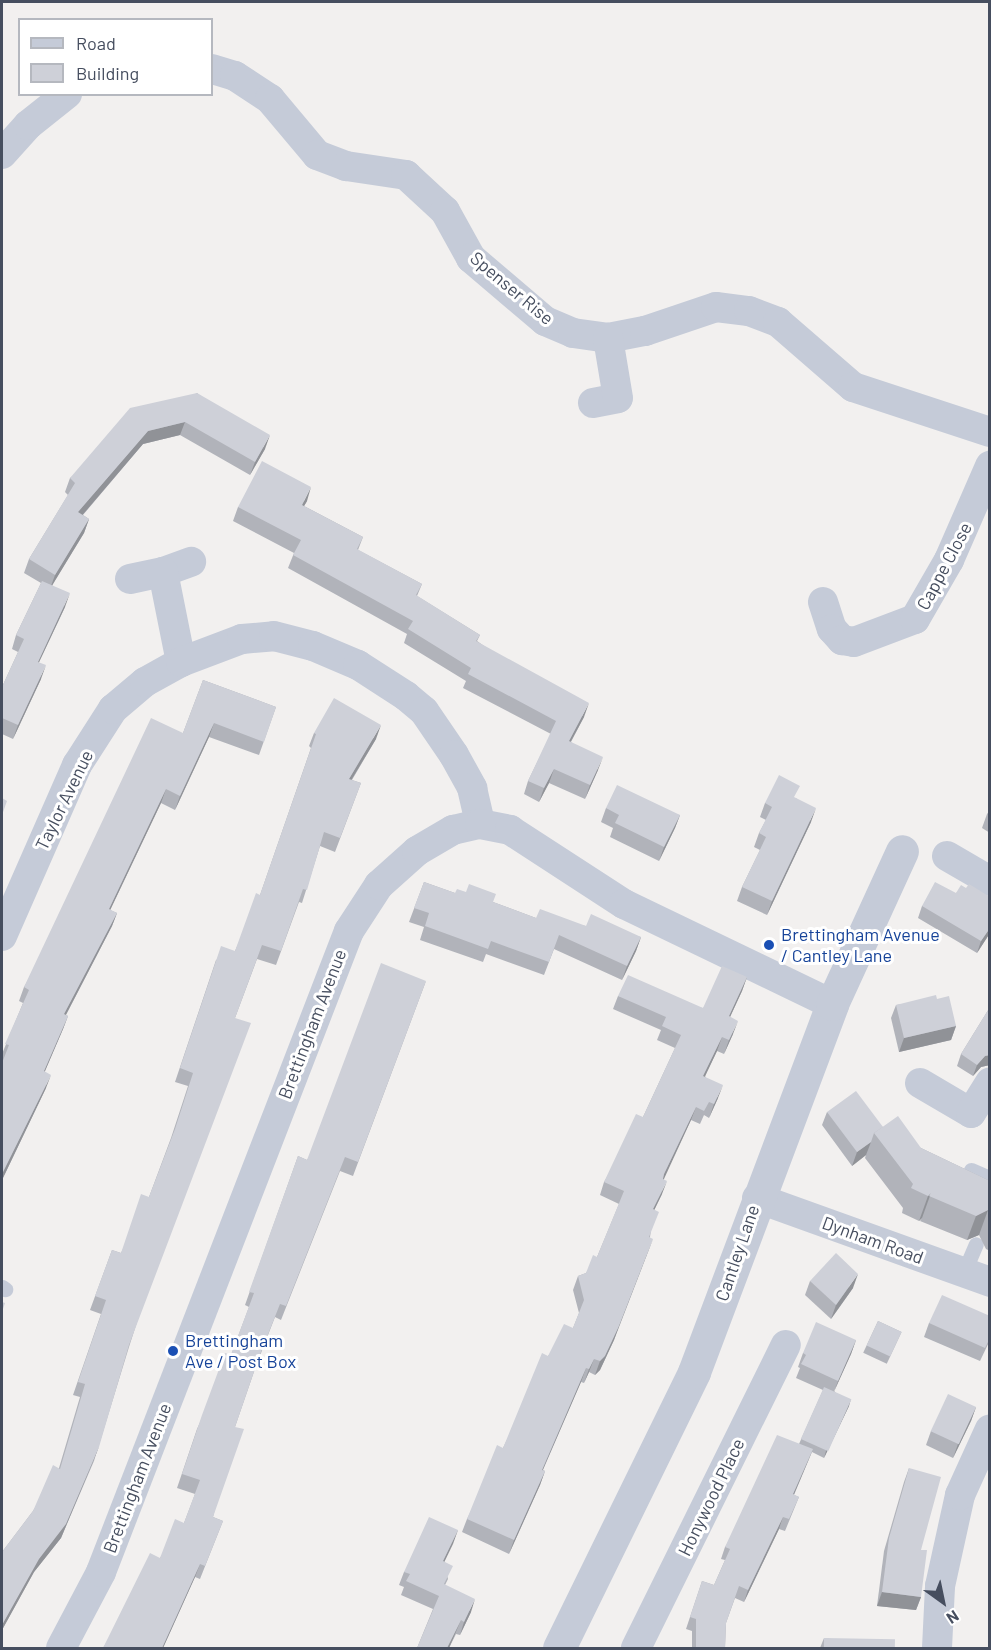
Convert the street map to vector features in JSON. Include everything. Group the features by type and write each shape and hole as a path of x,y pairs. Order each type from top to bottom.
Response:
{"street":[{"name":"Spenser Rise","path":"213,69 235,76 270,99 317,155 346,166 406,175 445,211 471,258 545,321 573,333 608,338 645,332 716,307 749,311 778,322 853,387 990,432"},
{"path":"2,154 28,125 64,96"},
{"path":"608,338 616,398"},
{"name":"Cappe Close","path":"823,602 832,629 842,640 854,642 915,619 949,560 990,466"},
{"path":"130,579 163,572 191,562"},
{"path":"163,572 181,662"},
{"name":"Taylor Avenue","path":"4,922 77,765 113,709 145,682 181,662 223,644 274,636 313,646 358,665 424,711 472,788 480,824"},
{"name":"Brettingham Avenue","path":"61,1648 101,1572 349,931 379,885 417,851 453,830 480,824 510,830 624,904 832,1004"},
{"name":"Cantley Lane","path":"568,1646 694,1372 757,1198 832,1004 902,851"},
{"path":"947,856 990,881"},
{"path":"920,1083 980,1119 990,1082"},
{"name":"Dynham Road","path":"757,1198 977,1277"},
{"name":"Honywood Place","path":"636,1648 786,1345"},
{"path":"937,1648 940,1586 960,1495 988,1438"}],"lane":[{"path":"971,1170 990,1178"},
{"path":"976,1244 977,1277"}],"building":[{"path":"197,393 270,435 255,462 185,422 148,431 78,512 89,519 55,575 29,559 75,483 70,478 130,408"},
{"path":"262,461 311,487 302,505 363,537 357,549 422,584 416,595 480,635 476,641 589,703 569,741 603,757 590,785 554,769 544,788 528,781 556,721 468,674 471,668 408,629 413,621 293,555 301,540 238,507"},
{"path":"42,581 70,593 38,662 46,665 18,725 2,718 2,687 24,639 16,635"},
{"path":"203,680 276,707 264,742 214,723 180,796 166,789 109,909 117,913 64,1014 68,1016 44,1071 51,1075 3,1172 2,1063 9,1045 5,1044 29,990 24,987 151,718 183,733"},
{"path":"334,698 381,725 349,779 361,783 340,838 324,832 307,890 303,889 281,951 262,945 235,1018 251,1023 129,1345 99,1447 66,1524 39,1559 2,1625 2,1552 33,1511 53,1465 60,1469 85,1384 78,1382 106,1300 95,1296 112,1250 121,1253 141,1194 149,1197 193,1073 180,1068 221,946 235,951 256,893 260,895 316,734 314,733"},
{"path":"779,775 800,786 794,797 816,808 772,901 742,887 766,837 759,833 772,807 765,803"},
{"path":"617,785 680,815 664,847 615,823 619,815 606,808"},
{"path":"2,798 7,801 2,815"},
{"path":"424,882 455,893 457,889 466,892 469,884 496,894 493,902 536,918 540,909 586,926 591,914 641,937 627,966 559,935 549,962 491,941 488,949 425,926 429,913 414,908"},
{"path":"935,882 956,893 961,885 966,888 969,884 990,897 990,928 981,941 922,906"},
{"path":"381,963 426,981 358,1162 345,1157 286,1306 280,1304 259,1357 235,1427 244,1429 213,1517 223,1521 205,1566 200,1564 162,1648 103,1648 150,1553 160,1558 175,1519 184,1523 200,1480 182,1474 202,1415 225,1353 231,1355 254,1293 249,1292 298,1156 307,1160"},
{"path":"722,966 747,977 729,1016 738,1021 729,1040 722,1037 703,1076 723,1085 714,1104 709,1102 704,1111 696,1107 664,1174 663,1179 667,1181 653,1209 659,1212 649,1237 653,1239 619,1326 605,1356 600,1361 594,1359 589,1369 586,1368 542,1470 545,1471 514,1540 467,1519 497,1445 503,1448 542,1353 548,1356 564,1324 573,1328 584,1300 578,1276 586,1273 593,1255 597,1257 624,1191 604,1182 636,1114 643,1117 681,1035 662,1026 666,1017 618,996 628,975 703,1008"},
{"path":"936,995 937,999 949,996 956,1026 904,1038 896,1005"},
{"path":"990,1007 990,1055 985,1056 977,1065 961,1054"},
{"path":"856,1091 883,1127 874,1133 871,1142 857,1152 827,1112"},
{"path":"898,1116 921,1148 990,1181 990,1213 988,1210 976,1216 929,1196 931,1193 928,1196 911,1188 913,1184 874,1133"},
{"path":"836,1253 858,1274 836,1305 810,1281"},
{"path":"942,1295 990,1316 990,1338 985,1348 929,1323"},
{"path":"878,1321 902,1332 890,1356 867,1345"},
{"path":"816,1322 856,1340 838,1381 801,1364 806,1355 803,1353"},
{"path":"824,1387 851,1399 828,1451 801,1439"},
{"path":"948,1394 976,1407 959,1444 931,1431"},
{"path":"777,1435 813,1449 793,1494 799,1497 789,1519 783,1517 748,1590 739,1586 726,1623 725,1648 696,1648 696,1619 690,1617 702,1581 714,1585 730,1549 725,1547"},
{"path":"909,1468 941,1477 921,1550 927,1550 921,1597 882,1592 889,1538"},
{"path":"429,1517 458,1530 443,1561 453,1566 444,1584 475,1599 464,1622 461,1620 447,1648 417,1648 439,1596 406,1581 410,1574 404,1572"},
{"path":"824,1638 895,1639 895,1648 824,1648"}],"place":[{"name":"Brettingham Avenue / Cantley Lane","path":"769,945"},
{"name":"Brettingham Ave / Post Box","path":"173,1351"}]}
